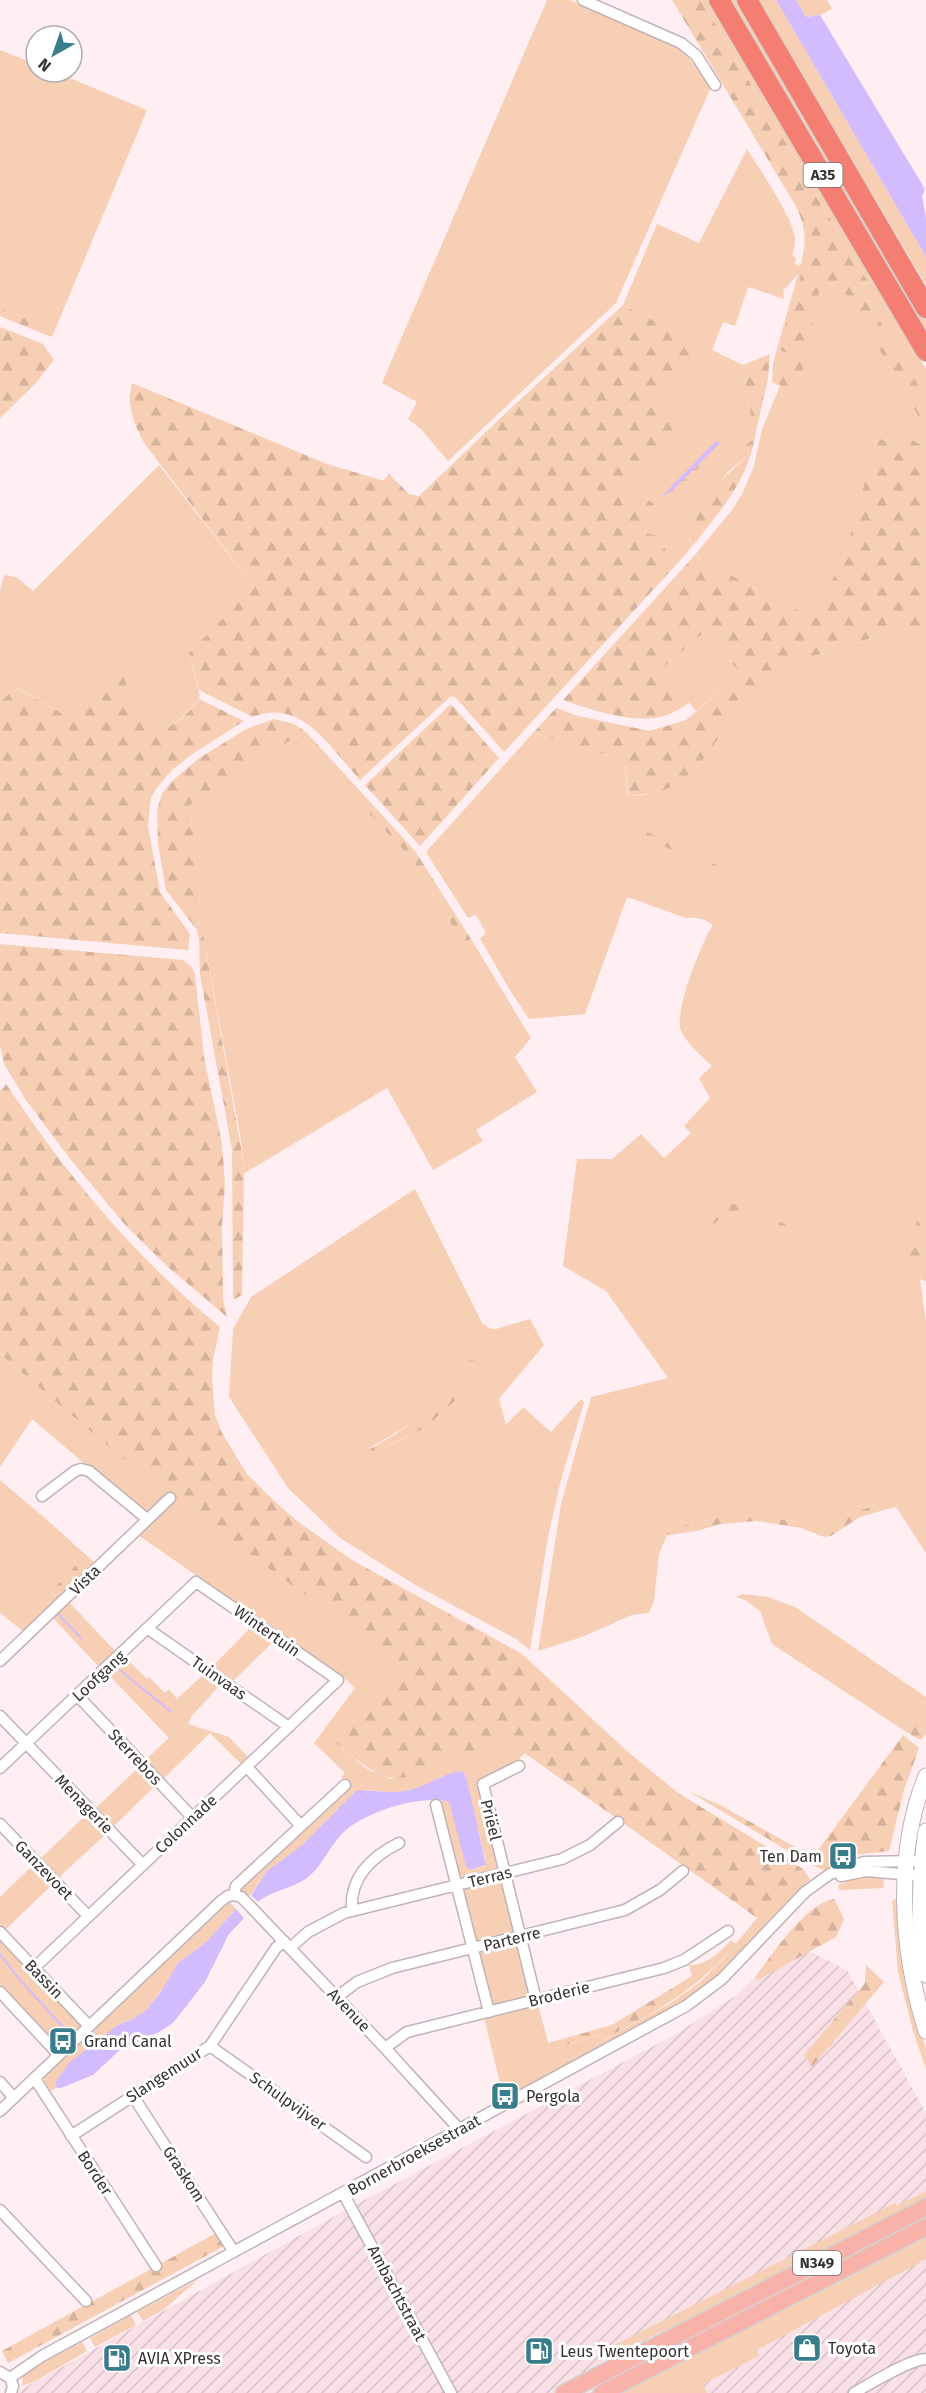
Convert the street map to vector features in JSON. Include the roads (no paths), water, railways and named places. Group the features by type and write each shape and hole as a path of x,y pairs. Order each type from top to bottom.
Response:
{"highway":[{"name":"A35","path":"719,0 926,351"},
{"name":"A35","path":"747,0 926,308"}],"main road":[{"path":"926,1776 913,1815 926,1975"},
{"path":"926,1831 918,1868 911,1966 926,2031"},
{"name":"N349","path":"564,2393 926,2207"},
{"name":"N349","path":"602,2393 926,2227"}],"street":[{"path":"583,0 681,43 696,55 715,85"},
{"path":"42,1496 81,1469 89,1471 147,1519"},
{"name":"Vista","path":"0,1661 170,1498"},
{"name":"Loofgang","path":"0,1768 196,1582"},
{"name":"Wintertuin","path":"196,1582 338,1680"},
{"name":"Tuinvaas","path":"148,1629 289,1727"},
{"name":"Colonnade","path":"34,1968 338,1680"},
{"name":"Sterrebos","path":"78,1696 193,1818"},
{"path":"0,1716 26,1743"},
{"name":"Menagerie","path":"26,1743 142,1865"},
{"name":"Priëel","path":"519,1766 483,1784 536,2000"},
{"path":"247,1767 301,1826"},
{"path":"0,2111 220,1901 234,1895 236,1886 345,1785"},
{"path":"436,1805 489,2012"},
{"name":"Terras","path":"287,1944 352,1911 562,1859 590,1845 618,1822"},
{"name":"Ganzevoet","path":"0,1824 88,1916"},
{"path":"352,1911 351,1897 357,1878 379,1854 399,1843"},
{"name":"Bornerbroeksestraat","path":"10,2378 42,2356 686,2006 722,1979 805,1892 830,1874 864,1862 918,1868"},
{"name":"Parterre","path":"337,1997 357,1982 392,1968 625,1910 660,1890 683,1871"},
{"name":"Avenue","path":"234,1895 241,1897 287,1944 459,2129"},
{"name":"Broderie","path":"385,2048 407,2032 664,1968 684,1960 728,1931"},
{"name":"Bassin","path":"0,1932 89,2025"},
{"name":"Slangemuur","path":"71,2136 210,2046 276,1948 287,1944"},
{"path":"0,1992 59,2055"},
{"name":"Schulpvijver","path":"210,2046 366,2157"},
{"name":"Border","path":"35,2079 156,2266"},
{"path":"0,2082 14,2098"},
{"name":"Graskom","path":"133,2096 234,2252"},
{"name":"Ambachtstraat","path":"343,2193 451,2393"},
{"path":"0,2210 86,2301"},
{"path":"854,2393 920,2359 926,2359"},
{"path":"0,2372 10,2378 13,2386 10,2393"}],"waterway":[{"path":"59,1615 81,1638"},
{"path":"120,1670 170,1711"},
{"path":"0,1954 20,1980 62,2026"}],"place":[{"name":"Ten Dam","path":"843,1856"},
{"name":"Grand Canal","path":"63,2041"},
{"name":"Pergola","path":"505,2096"},
{"name":"Toyota","path":"807,2348"},
{"name":"Leus Twentepoort","path":"539,2351"},
{"name":"AVIA XPress","path":"117,2358"}]}
